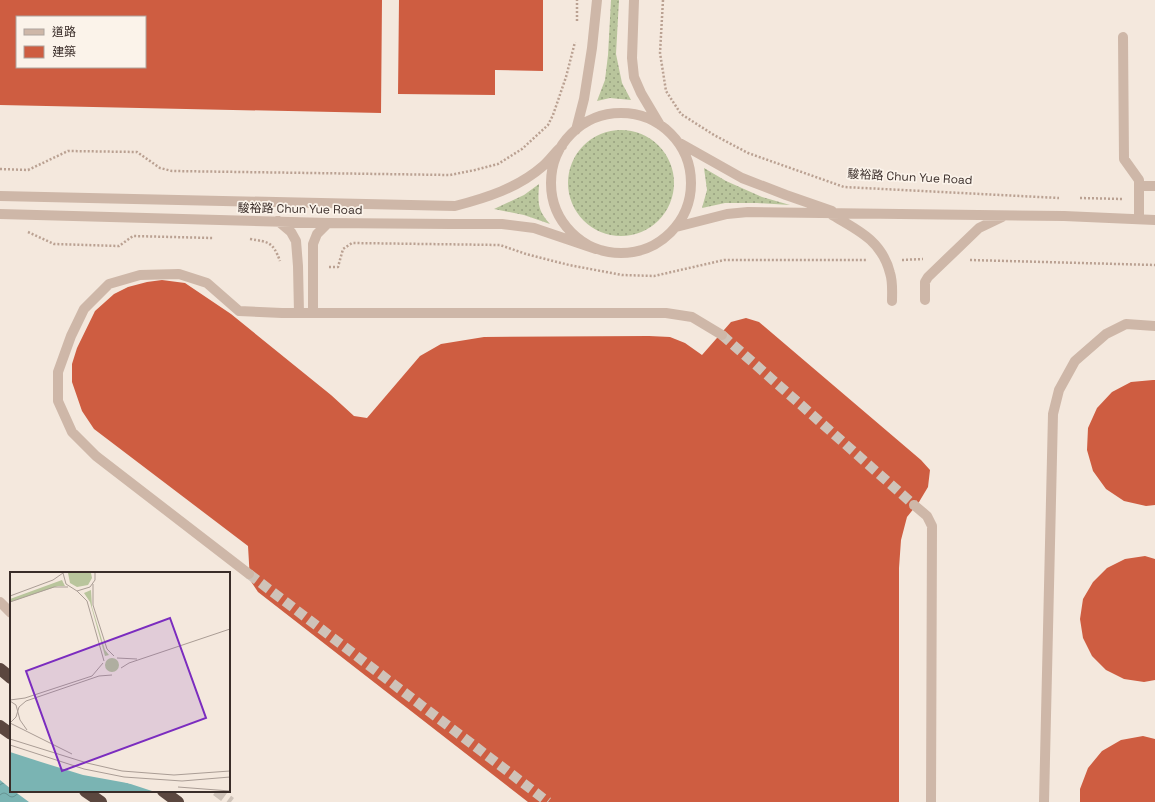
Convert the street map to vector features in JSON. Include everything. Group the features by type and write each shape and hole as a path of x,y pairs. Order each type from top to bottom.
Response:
{"highway":[{"path":"0,669 10,677"},
{"path":"0,726 10,733"},
{"path":"87,792 101,802"},
{"path":"164,792 178,802"}],"street":[{"path":"576,130 584,99 592,48 597,0"},
{"path":"634,0 632,58 634,77 641,93 661,126"},
{"path":"1122,37 1124,159 1139,180 1139,219"},
{"path":"678,142 688,162 692,185 687,207 676,228 660,242 639,251 617,254 596,249 577,239 563,224 554,205 550,185 553,164 562,146 576,130 591,120 609,114 627,113 645,117 661,126 678,142 742,178 842,214"},
{"name":"駿裕路 Chun Yue Road","path":"0,196 455,206 505,190 525,180 543,166 562,146"},
{"path":"1139,186 1155,186"},
{"path":"676,228 720,216 741,213 1064,216 1155,220"},
{"name":"駿裕路 Chun Yue Road","path":"0,214 328,223 502,224 534,228 596,249"},
{"path":"831,214 865,234 880,250 886,260 891,274 892,301"},
{"path":"925,300 925,282 928,277 979,228 1006,216"},
{"path":"278,221 291,232 296,241 299,313"},
{"path":"313,313 313,244 317,234 328,223"},
{"path":"249,574 96,456 72,432 58,401 58,372 71,336 84,309 109,284 140,275 179,274 207,283 239,310 299,313 666,313 692,317 722,335"},
{"path":"1044,802 1052,414 1059,390 1075,361 1106,334 1126,324 1155,326"},
{"path":"914,505 927,516 932,526 931,802"},
{"path":"0,602 10,613"}],"path":[{"path":"576,23 577,0"},
{"name":"駿裕路 Chun Yue Road","path":"663,0 660,53 666,90 681,114 714,136 752,155 844,187 1065,198"},
{"path":"0,169 28,170 68,151 83,151 137,152 160,168 172,171 450,175 475,170 498,164 522,149 548,125 566,77 576,39"},
{"path":"1080,198 1139,200"}],"green space":[{"path":"611,0 619,0 616,54 622,83 631,100 610,98 597,101 605,80"},
{"path":"621,130 641,134 658,146 670,163 674,183 670,203 658,220 641,232 621,236 601,232 584,220 572,203 568,183 572,163 584,146 601,134"},
{"path":"704,168 726,181 762,197 790,205 725,203 702,208 707,190"},
{"path":"539,184 539,206 543,215 550,224 524,215 494,209 524,195"}],"water":[{"path":"0,720 10,727 10,792 94,792 108,802 0,802"}],"pier":[{"path":"0,718 10,725 10,788 0,780"},
{"path":"15,792 98,792 110,802 29,802"}],"building":[{"path":"0,0 382,0 381,113 0,105"},
{"path":"399,0 543,0 543,71 495,70 495,95 398,94"},
{"path":"162,280 185,283 231,314 331,395 354,416 367,418 420,356 441,344 484,337 649,336 670,337 685,343 702,355 731,322 746,318 759,322 921,460 930,470 928,487 919,502 907,517 901,540 899,568 899,802 528,802 258,592 250,580 248,546 94,429 82,411 72,382 72,364 77,348 95,311 114,294 128,287"},
{"path":"1155,380 1155,505 1146,506 1124,501 1106,489 1093,471 1087,450 1088,428 1097,408 1112,392 1131,382"},
{"path":"1145,556 1155,559 1155,680 1144,682 1124,679 1106,670 1092,656 1083,638 1080,619 1083,599 1093,582 1107,568 1125,559"},
{"path":"1143,736 1155,739 1155,802 1080,802 1080,789 1088,768 1102,751 1121,740"}],"tunnel":[{"path":"722,335 914,505"},
{"path":"249,574 548,802"},
{"path":"217,792 231,802"}]}
